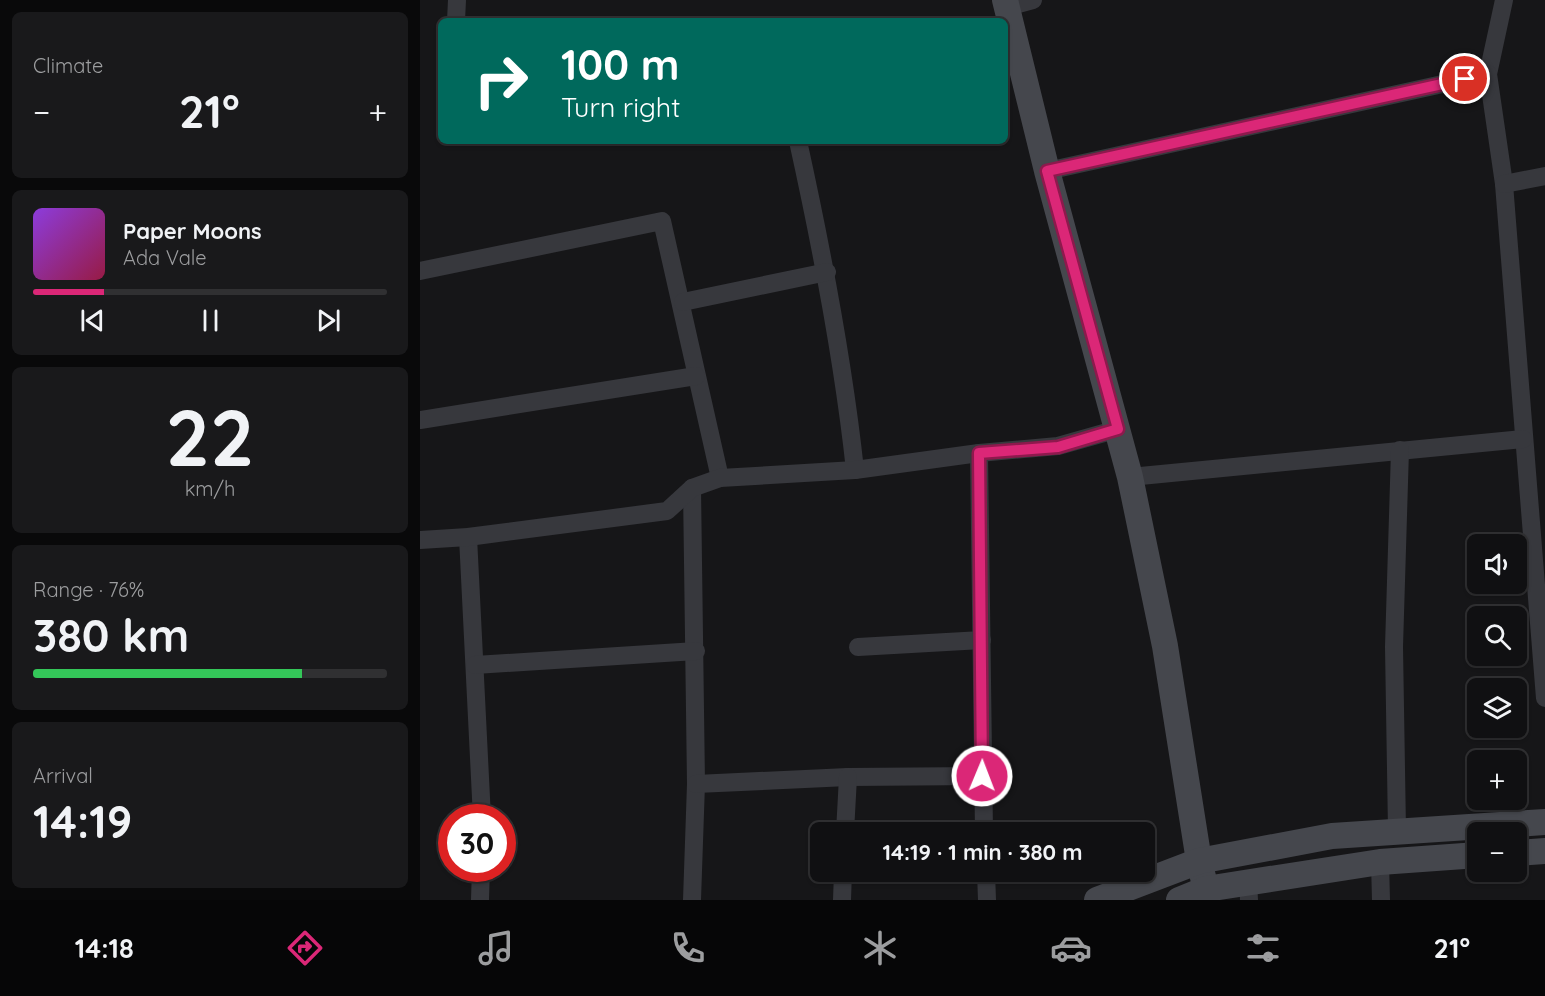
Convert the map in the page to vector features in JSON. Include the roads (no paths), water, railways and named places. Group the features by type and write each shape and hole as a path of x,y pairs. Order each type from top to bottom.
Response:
{"street":[{"path":"456,18 457,0"},
{"path":"1033,0 1006,4 1047,171 1130,477 1165,646 1199,861 1206,890"},
{"path":"1504,0 1488,74 1504,184 1545,698"},
{"path":"1047,171 1488,74"},
{"path":"799,144 827,272 846,383 855,470"},
{"path":"1504,184 1545,176"},
{"path":"420,271 662,221 720,478"},
{"path":"682,302 827,272"},
{"path":"420,420 696,376"},
{"path":"420,540 468,537 668,511 692,488 720,478 855,470 979,453 1058,447 1118,429"},
{"path":"1130,477 1523,439"},
{"path":"1397,830 1394,647 1400,450"},
{"path":"979,453 984,822"},
{"path":"692,488 696,651 693,900"},
{"path":"468,537 481,804"},
{"path":"858,647 982,640"},
{"path":"475,665 696,651"},
{"path":"696,784 848,777 982,776"},
{"path":"846,822 848,777"},
{"path":"1096,900 1199,861 1332,836 1545,822"},
{"path":"1527,852 1545,851"},
{"path":"1179,900 1206,890 1249,891 1380,862 1467,856"},
{"path":"1380,862 1381,900"},
{"path":"480,900 481,882"},
{"path":"842,900 843,882"},
{"path":"986,882 987,900"}]}
